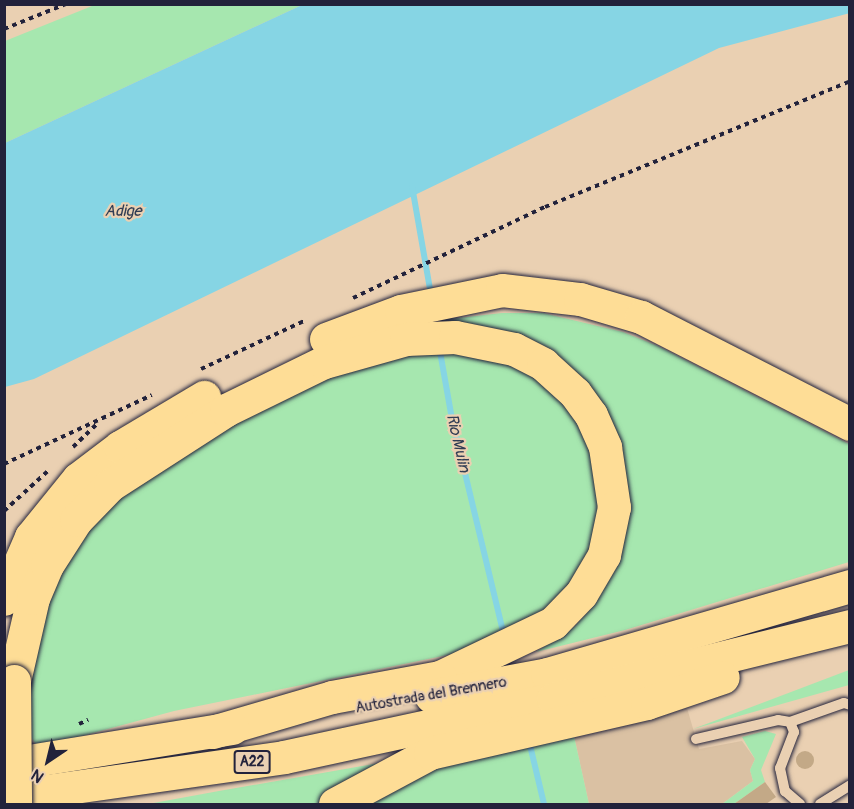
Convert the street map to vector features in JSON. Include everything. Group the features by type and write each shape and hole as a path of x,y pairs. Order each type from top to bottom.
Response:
{"highway":[{"path":"15,804 14,681 22,635 47,565 76,520 110,485 226,410 404,325 452,299 502,290 580,299 641,317 849,424"},
{"path":"4,598 31,537 49,513 96,463 239,378 296,350 404,325 514,349 543,364 576,393 605,447 614,507 604,555 568,609 534,635 489,699 430,753 335,804"},
{"name":"Autostrada del Brennero","path":"553,699 849,586"},
{"name":"Autostrada del Brennero","path":"4,765 212,732 489,699 553,699 849,626"},
{"path":"489,699 647,703 849,635"},
{"name":"Autostrada del Brennero","path":"4,797 284,757 489,699"}],"lane":[{"path":"696,739 778,720 790,722 844,703 849,705"},
{"path":"790,722 794,732 780,768 785,791 800,804"},
{"path":"820,804 849,785"}],"path":[{"path":"4,29 66,4"},
{"path":"405,274 545,207 849,81"}],"shaded area":[{"path":"687,708 699,749 742,741 755,759 750,770 753,781 722,804 589,804 574,736"}],"green space":[{"path":"97,4 302,5 5,143 5,41"},
{"path":"502,313 543,313 623,332 658,346 849,444 849,562 625,630 536,652 574,627 594,605 608,579 597,401 422,322"},
{"path":"446,348 514,361 544,382 585,427 605,500 589,564 549,612 477,649 174,711 38,748 23,724 44,598 96,516 186,446 369,357"},
{"path":"849,670 849,685 693,729"},
{"path":"765,731 776,734 761,770 765,782 734,804 722,804 753,781 750,770 755,759 742,737"},
{"path":"574,736 589,804 360,804 445,765"},
{"path":"385,762 318,804 148,804 219,791"}],"water":[{"name":"Adige","path":"849,4 850,13 719,48 34,379 5,387 5,143 302,5"}],"building":[{"path":"805,751 811,754 814,760 811,766 805,769 799,766 796,760 799,754"},
{"path":"765,782 776,797 766,804 734,804"}],"waterway":[{"name":"Rio Mulin","path":"412,186 431,295"},
{"name":"Rio Mulin","path":"439,346 452,419 504,635"},
{"name":"Rio Mulin","path":"529,741 544,804"}]}
